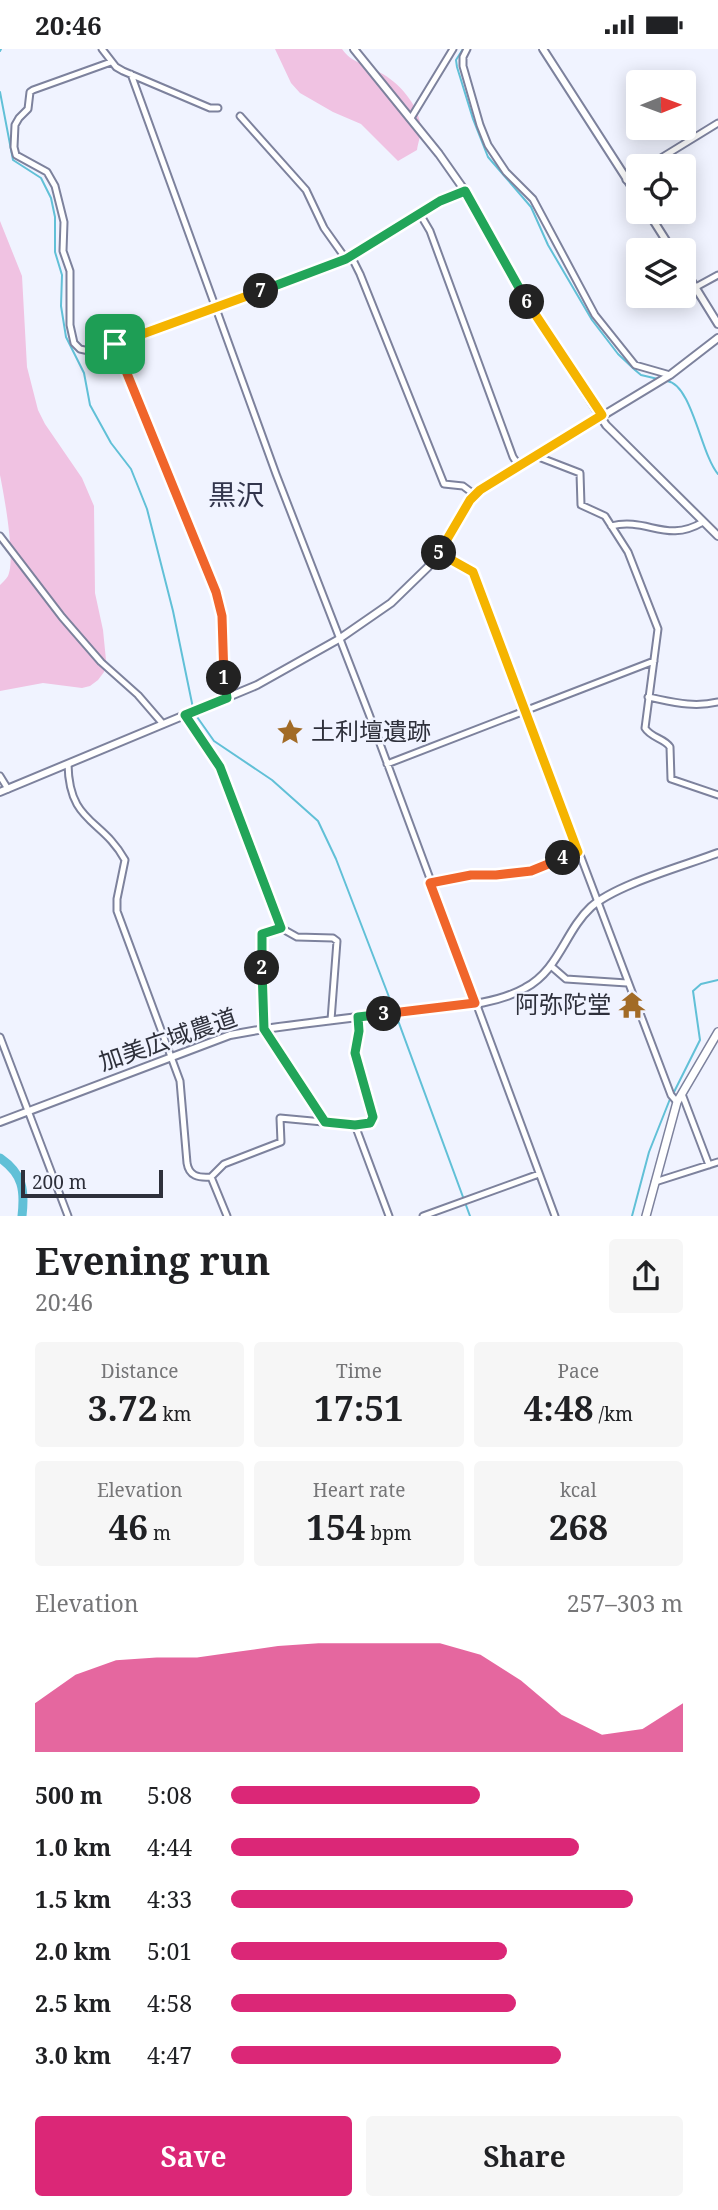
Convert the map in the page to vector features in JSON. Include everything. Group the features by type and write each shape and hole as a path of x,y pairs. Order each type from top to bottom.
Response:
{"main road":[{"path":"646,1216 677,1102 718,1032"}],"street":[{"path":"102,49 111,62 131,74 210,108 218,108"},
{"path":"355,49 465,191 514,281 606,425 718,536"},
{"path":"411,118 453,49"},
{"path":"467,49 463,66 480,125 494,155 506,172 533,199 584,296 617,345 635,365 665,378"},
{"path":"542,49 626,180"},
{"path":"111,62 30,92 28,109 17,120 14,137 16,155 21,160 45,170 55,186 64,222 62,251 69,271 71,325 74,343 80,349 89,351 115,344 348,258 440,201 465,191"},
{"path":"131,74 276,474 555,1216"},
{"path":"240,116 306,190 324,228 360,274 444,484 463,487 475,495"},
{"path":"668,154 718,123"},
{"path":"420,214 513,457 519,466"},
{"path":"718,275 696,287 718,324"},
{"path":"0,792 273,678 339,639 391,603 428,567 475,495 665,378 718,338"},
{"path":"115,344 216,592 222,616 224,687 227,698"},
{"path":"536,456 580,473 581,505 602,514 638,571 658,629 645,728 670,747 671,779 718,795"},
{"path":"611,526 635,524 675,532 691,529 703,522"},
{"path":"0,536 62,617 101,662 138,695 163,724"},
{"path":"438,553 473,572 627,983 671,1095 677,1102"},
{"path":"387,764 654,661"},
{"path":"648,697 689,706 718,702"},
{"path":"187,714 220,767 281,928 296,937 333,938 337,941 331,1020"},
{"path":"68,764 76,806 117,848 125,860 117,911 182,1090 188,1170 198,1177 211,1177 224,1164 281,1142 280,1118 369,1124 373,1117 355,1053 359,1031 358,1017"},
{"path":"0,776 8,789"},
{"path":"430,883 471,875 531,871 578,852"},
{"name":"加美広域農道","path":"0,1122 230,1035 475,1003 511,995 528,987 551,967 583,915 597,902 623,888 718,853"},
{"path":"281,928 262,934 264,1029 325,1122"},
{"path":"551,967 566,978 627,983"},
{"path":"0,1037 68,1216"},
{"path":"682,1094 709,1165"},
{"path":"355,1125 389,1216"},
{"path":"655,1182 718,1162"},
{"path":"423,1216 539,1174"},
{"path":"211,1177 227,1216"}],"shaded area":[{"path":"275,49 342,49 354,60 386,76 407,95 416,111 421,128 417,150 398,161 361,124 300,93 291,83"},
{"path":"0,221 22,276 27,367 38,410 82,478 94,506 95,593 106,660 104,672 98,680 82,688 43,683 0,691 0,585 8,576 11,556 0,475"}],"waterway":[{"path":"463,49 456,60 457,67 488,157 531,207 548,245 592,320 618,354 641,375 658,379"},
{"path":"0,92 13,160 41,178 51,198 55,217 55,252 62,275 61,306 66,337 84,373 90,405 111,443 131,469 147,509 173,611 193,708"},
{"path":"667,381 676,385 683,394 706,452 718,474"},
{"path":"195,714 214,741 272,780 318,821 336,859 394,1010"},
{"path":"673,1094 700,1040 693,991 701,984 718,980"},
{"path":"396,1015 470,1216"},
{"path":"632,1216 649,1152 670,1099"},
{"path":"0,1158 14,1170 21,1183 22,1216"}],"place":[{"name":"土利壇遺跡","path":"290,732"},
{"name":"阿弥陀堂","path":"632,1005"}],"district":[{"name":"黒沢","path":"236,495"}],"route":[{"path":"465,191 514,281 602,415 480,490 470,500 438,553 473,572 578,852 531,871 478,874 430,883 475,1003 358,1017 359,1031 354,1050 373,1117 369,1124 325,1122 264,1029 262,934 281,928 220,767 185,715 227,698 224,687 222,616 216,592 115,344 346,259 440,201 465,191"}]}
